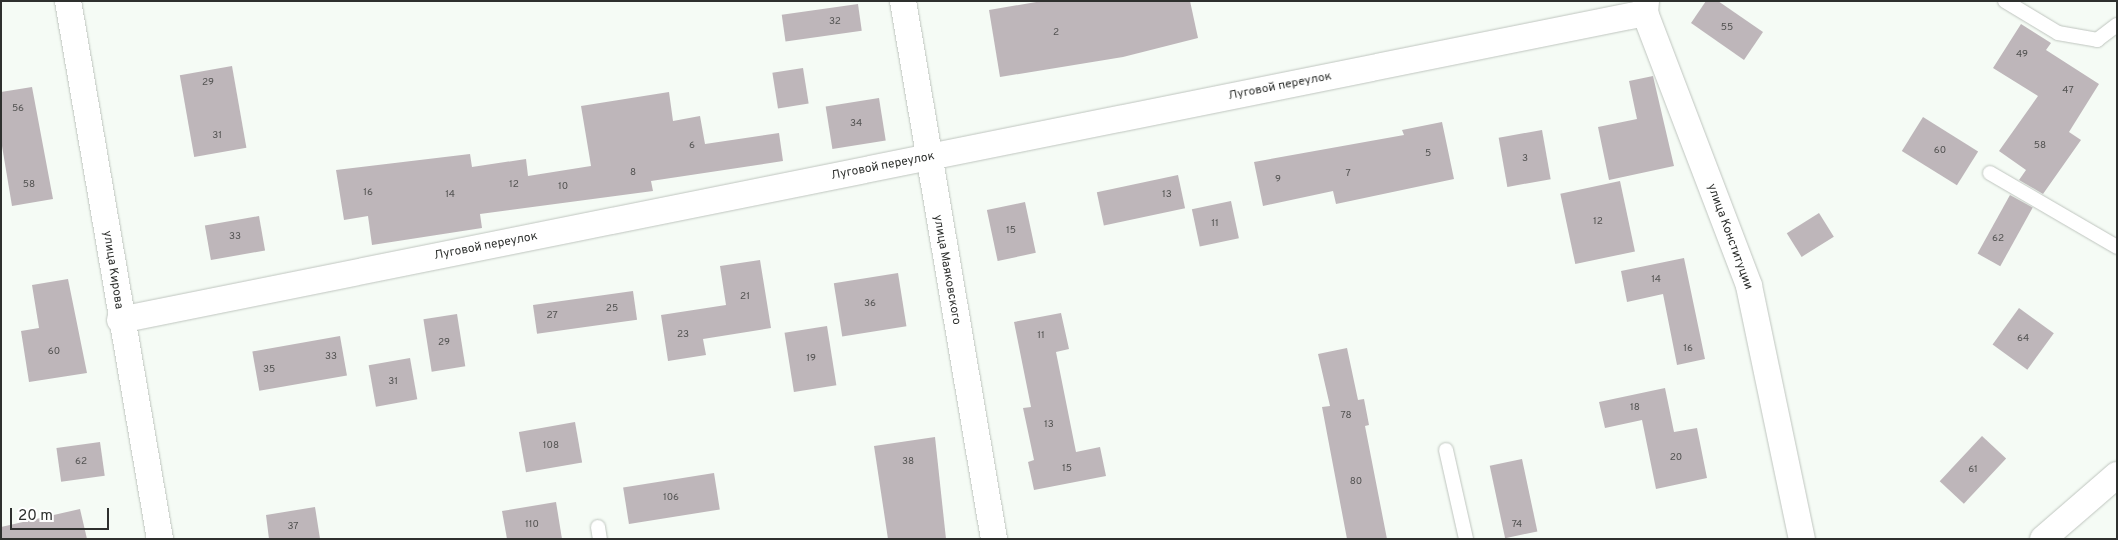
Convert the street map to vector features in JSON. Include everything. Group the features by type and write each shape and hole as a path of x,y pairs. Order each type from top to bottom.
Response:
{"street":[{"name":"улица Кирова","path":"68,1 120,320 160,539"},
{"name":"улица Маяковского","path":"903,1 926,158 994,539"},
{"name":"Луговой переулок","path":"120,320 926,158 1645,7"},
{"name":"улица Конституции","path":"1645,7 1749,286 1802,539"},
{"path":"2043,539 2117,475"}],"lane":[{"path":"2004,1 2058,33 2097,40 2117,25"},
{"path":"1990,173 2117,247"},
{"path":"1446,450 1466,539"}],"building":[{"path":"1042,1 1190,1 1198,38 1123,57 1000,77 989,10"},
{"path":"1706,1 1718,1 1763,32 1744,60 1691,23"},
{"path":"858,4 862,31 786,41 782,15"},
{"path":"2021,24 2051,43 2046,50 2099,84 2069,132 2081,140 2043,194 2019,180 2026,170 1999,151 2038,96 1993,68"},
{"path":"232,66 246,148 194,157 180,75"},
{"path":"803,68 809,104 778,108 772,73"},
{"path":"1653,76 1674,166 1609,180 1598,127 1637,119 1629,81"},
{"path":"32,87 53,199 12,206 1,140 1,92"},
{"path":"669,92 673,121 700,116 705,144 779,133 783,161 651,181 653,191 480,214 482,228 372,245 368,216 344,220 336,170 470,154 472,167 526,159 528,176 591,166 581,106"},
{"path":"879,98 886,140 832,149 826,106"},
{"path":"1923,117 1978,151 1957,185 1902,151"},
{"path":"1442,122 1454,179 1336,204 1333,191 1263,206 1254,162 1404,135 1402,130"},
{"path":"1542,130 1551,179 1507,187 1499,138"},
{"path":"1178,175 1185,208 1104,226 1097,192"},
{"path":"1620,181 1635,251 1575,264 1560,194"},
{"path":"2010,195 2033,208 2000,266 1978,254"},
{"path":"1231,201 1239,238 1200,246 1192,209"},
{"path":"1025,202 1036,253 998,261 987,210"},
{"path":"1819,213 1834,237 1802,257 1787,233"},
{"path":"259,216 265,250 211,260 205,226"},
{"path":"1684,258 1705,359 1677,365 1663,294 1627,302 1621,271"},
{"path":"760,260 771,328 703,339 706,355 668,361 661,315 726,305 720,266"},
{"path":"898,273 906,326 842,337 834,283"},
{"path":"68,279 87,373 29,382 21,331 39,328 32,285"},
{"path":"633,291 637,320 537,334 533,305"},
{"path":"2019,308 2054,333 2027,370 1993,344"},
{"path":"1061,313 1069,349 1056,352 1076,452 1100,447 1106,476 1034,490 1028,462 1034,460 1023,408 1031,407 1014,322"},
{"path":"457,314 465,366 432,372 423,319"},
{"path":"827,326 836,385 794,392 785,333"},
{"path":"340,336 347,375 259,391 252,351"},
{"path":"1347,348 1358,400 1364,399 1369,425 1365,426 1387,539 1347,539 1322,407 1330,406 1318,354"},
{"path":"410,358 417,399 376,407 369,365"},
{"path":"1665,388 1674,432 1697,428 1707,478 1656,489 1642,420 1605,428 1599,402"},
{"path":"575,422 582,462 526,472 519,432"},
{"path":"1982,436 2006,459 1964,504 1940,481"},
{"path":"935,437 946,539 888,539 874,446"},
{"path":"100,442 105,476 61,482 56,448"},
{"path":"1522,459 1537,531 1505,538 1490,466"},
{"path":"714,473 720,510 629,524 623,487"},
{"path":"556,502 562,539 507,539 502,511"},
{"path":"315,507 320,539 269,539 266,515"},
{"path":"80,509 87,539 1,539 1,527"}]}
